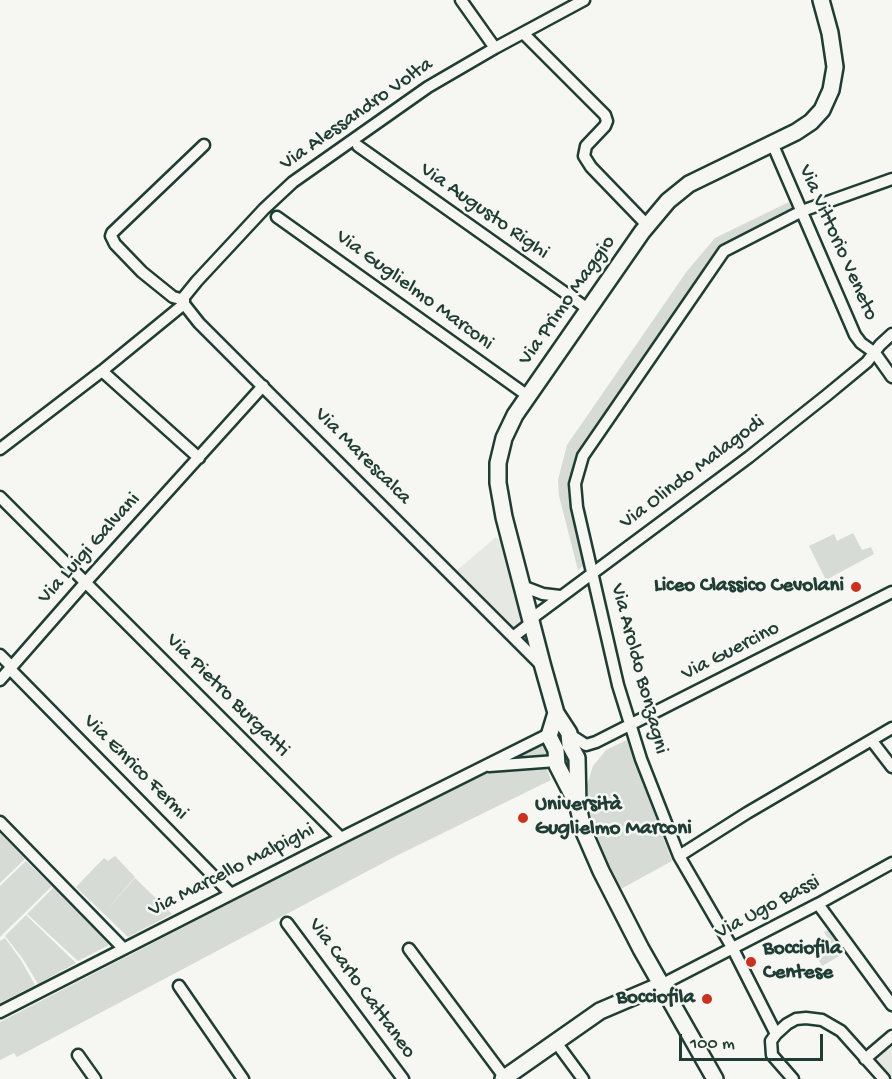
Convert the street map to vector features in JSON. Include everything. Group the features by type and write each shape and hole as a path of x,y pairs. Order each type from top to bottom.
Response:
{"main road":[{"name":"Via Primo Maggio","path":"558,727 503,511 498,483 498,463 506,431 647,225 681,189 796,132 811,122 822,110 831,90 835,74 835,60 822,0"},
{"path":"558,727 570,745 577,762 578,807 584,832 593,853 660,985 715,1079"},
{"path":"558,727 556,750 558,765 578,807"},
{"path":"558,765 567,771 577,762"},
{"path":"504,1078 600,1011 660,985"}],"street":[{"path":"461,0 495,48"},
{"name":"Via Alessandro Volta","path":"0,449 102,371 184,302 184,297 197,281 282,191 428,87 584,0"},
{"path":"523,33 605,114 607,121 605,126 586,146 584,156 591,167 647,225"},
{"name":"Via Vittorio Veneto","path":"772,143 855,335 874,353 892,377"},
{"path":"184,302 173,297 142,272 115,244 111,236 204,144"},
{"name":"Via Augusto Righi","path":"358,146 588,309"},
{"name":"Via Aroldo Bonzagni","path":"776,1034 733,949 679,856 629,724 577,507 575,484 583,456 724,251 802,211 892,179"},
{"name":"Via Guglielmo Marconi","path":"277,217 528,396"},
{"name":"Via Marescalca","path":"184,302 199,322 543,667"},
{"name":"Via Olindo Malagodi","path":"531,621 560,596 749,457 827,395 867,362 892,334"},
{"path":"102,371 199,458"},
{"name":"Via Luigi Galvani","path":"0,680 263,386"},
{"name":"Via Pietro Burgatti","path":"0,497 340,838"},
{"path":"522,586 543,594 560,596"},
{"name":"Via Guercino","path":"586,745 892,592"},
{"path":"513,637 531,621"},
{"path":"0,655 11,668"},
{"name":"Via Enrico Fermi","path":"11,668 231,894"},
{"path":"558,727 586,745 577,762"},
{"name":"Via Marcello Malpighi","path":"0,1012 558,727"},
{"path":"679,856 747,813 892,728"},
{"path":"872,741 892,766"},
{"name":"Via Marcello Malpighi","path":"483,767 558,765"},
{"path":"0,822 123,948"},
{"name":"Via Ugo Bassi","path":"660,985 733,949 892,863"},
{"path":"818,904 892,1005"},
{"name":"Via Carlo Cattaneo","path":"287,923 403,1079"},
{"path":"410,950 504,1078"},
{"path":"179,986 243,1079"},
{"path":"794,1079 772,1054 771,1041 776,1034 796,1019 817,1019 841,1031 884,1079"},
{"path":"865,1059 892,1035"},
{"path":"555,1041 583,1079"},
{"path":"78,1055 95,1079"}],"shaded area":[{"path":"789,202 794,212 725,247 699,279 578,452 570,488 571,506 587,563 578,570 559,496 558,480 567,445 687,271 715,238"},
{"path":"853,533 862,550 871,547 874,554 826,580 809,546 834,534 837,541"},
{"path":"496,537 506,545 525,621 512,632 454,573"},
{"path":"627,740 672,861 619,890 593,826 587,785 593,766 606,750"},
{"path":"543,743 549,753 548,758 507,762"},
{"path":"546,766 551,780 396,856 17,1057 14,1053 0,1060 0,1022 490,769"},
{"path":"0,833 25,859 0,883"},
{"path":"115,856 135,877 105,912 135,878 172,914 128,937 76,887 104,858 108,861"},
{"path":"26,861 52,886 0,937 0,886"},
{"path":"54,887 109,945 78,961 27,914"},
{"path":"26,915 76,963 38,984 23,959 5,936"},
{"path":"833,928 848,951 822,966 813,950 816,948 822,957 834,950 824,932"},
{"path":"5,938 35,985 0,1003 0,941"},
{"path":"892,1041 892,1077 876,1058"}],"place":[{"name":"Liceo Classico Cevolani","path":"856,587"},
{"name":"Università Guglielmo Marconi","path":"523,818"},
{"name":"Bocciofila Centese","path":"751,962"},
{"name":"Bocciofila","path":"707,999"}]}
